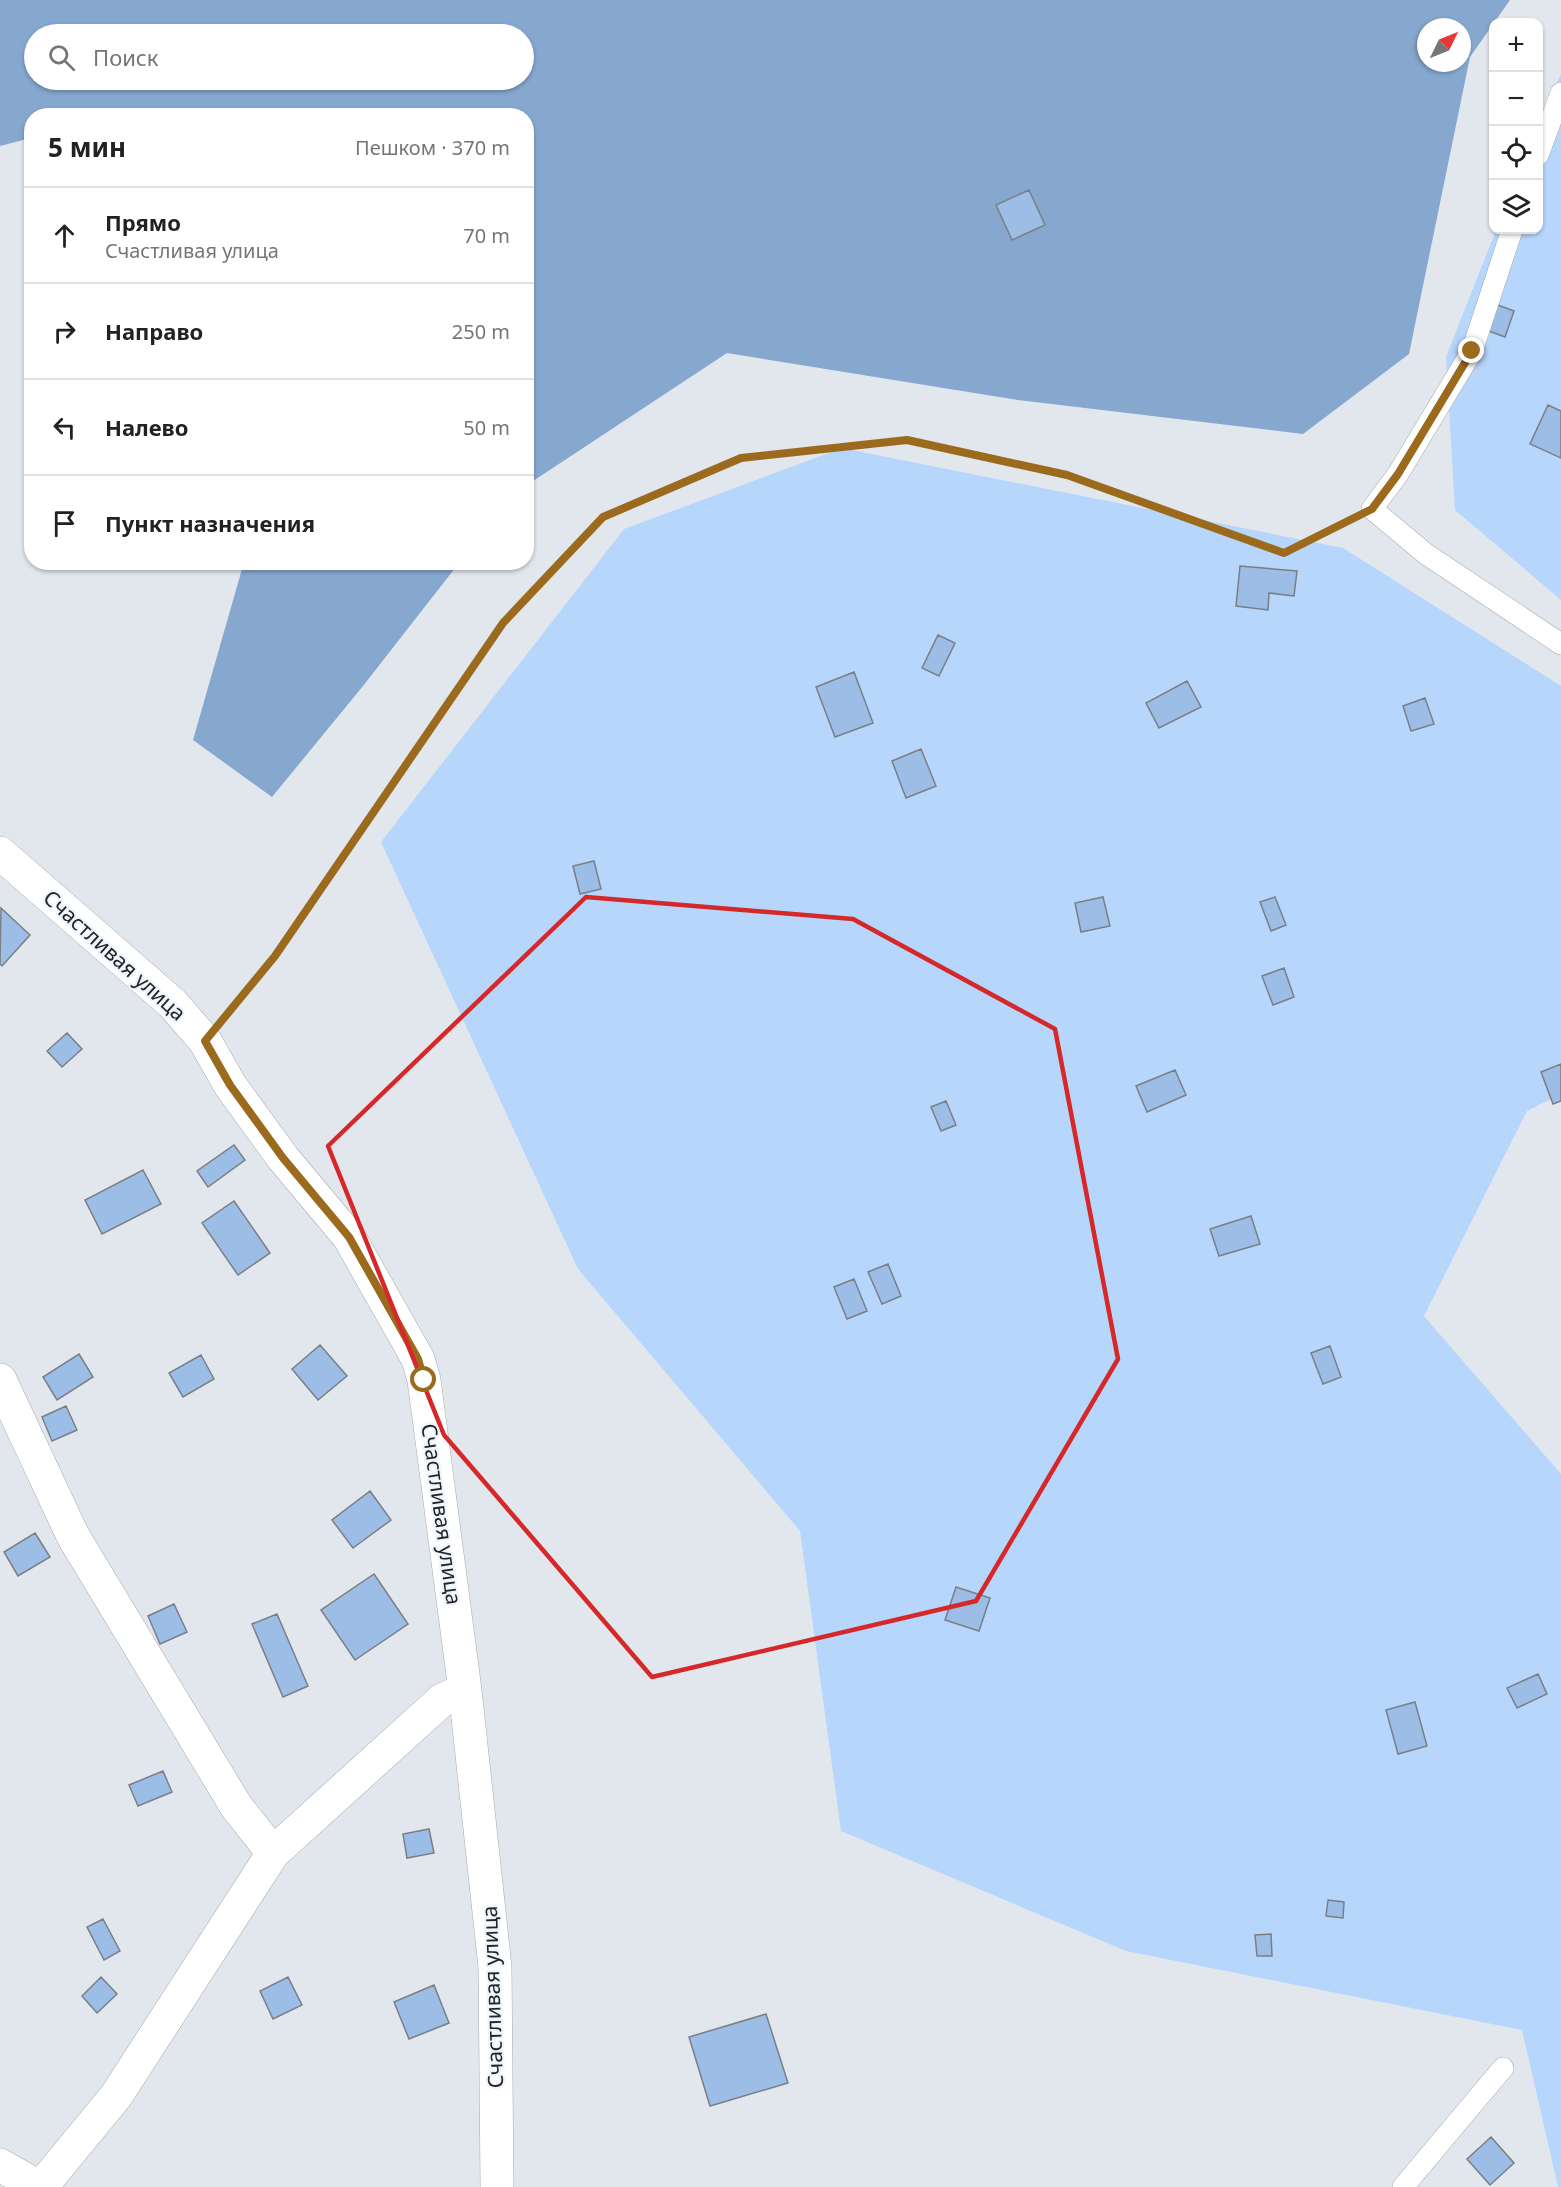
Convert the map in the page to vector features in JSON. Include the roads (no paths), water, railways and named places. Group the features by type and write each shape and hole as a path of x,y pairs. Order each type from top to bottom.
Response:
{"street":[{"name":"Счастливая улица","path":"0,853 173,1004 205,1041 230,1085 277,1149 349,1237 418,1359 424,1380 465,1690 495,1967 497,2187"},
{"path":"0,1380 73,1536 236,1806 273,1853"},
{"path":"0,2165 40,2187 116,2096 273,1853 442,1700 465,1690"}],"lane":[{"path":"1543,144 1561,93"},
{"path":"1511,234 1472,351 1398,474 1372,509 1426,554 1561,644"},
{"path":"1403,2187 1503,2068"}]}
